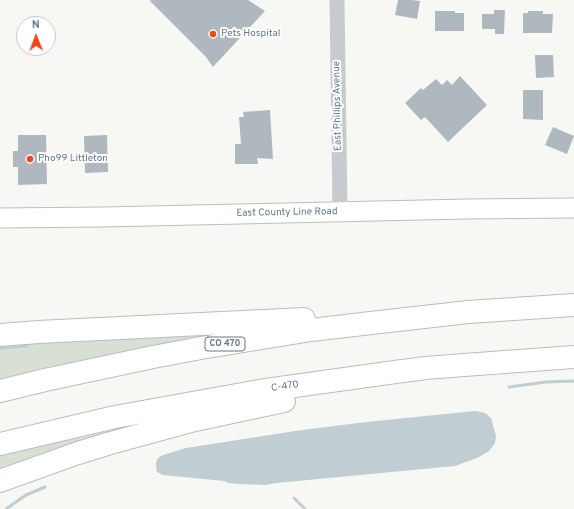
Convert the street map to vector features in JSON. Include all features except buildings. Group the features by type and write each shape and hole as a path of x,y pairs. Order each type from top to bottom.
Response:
{"highway":[{"name":"CO 470","path":"0,391 74,373 201,348 311,330 452,314 574,305"},
{"path":"0,335 313,319 439,309 452,314"},
{"name":"C-470","path":"0,444 115,417 241,393 395,372 459,365 574,357"},
{"path":"0,481 107,444 229,412 388,383 506,371 534,360"}],"main road":[{"name":"East County Line Road","path":"0,218 574,208"}],"street":[{"name":"East Phillips Avenue","path":"337,0 340,212"}],"shaded area":[{"path":"224,333 137,349 0,379 0,344"},
{"path":"475,411 485,413 491,418 496,436 495,443 489,451 477,458 455,466 265,485 239,484 224,481 163,475 157,472 156,467 158,458 186,448 295,431"},
{"path":"157,421 0,473 0,456"}],"waterway":[{"path":"0,348 27,346"},
{"path":"509,387 546,382 574,381"},
{"path":"6,509 26,495 45,487"},
{"path":"294,498 305,509"}],"place":[{"name":"Pets Hospital","path":"213,34"},
{"name":"Pho99 Littleton","path":"30,159"}]}
